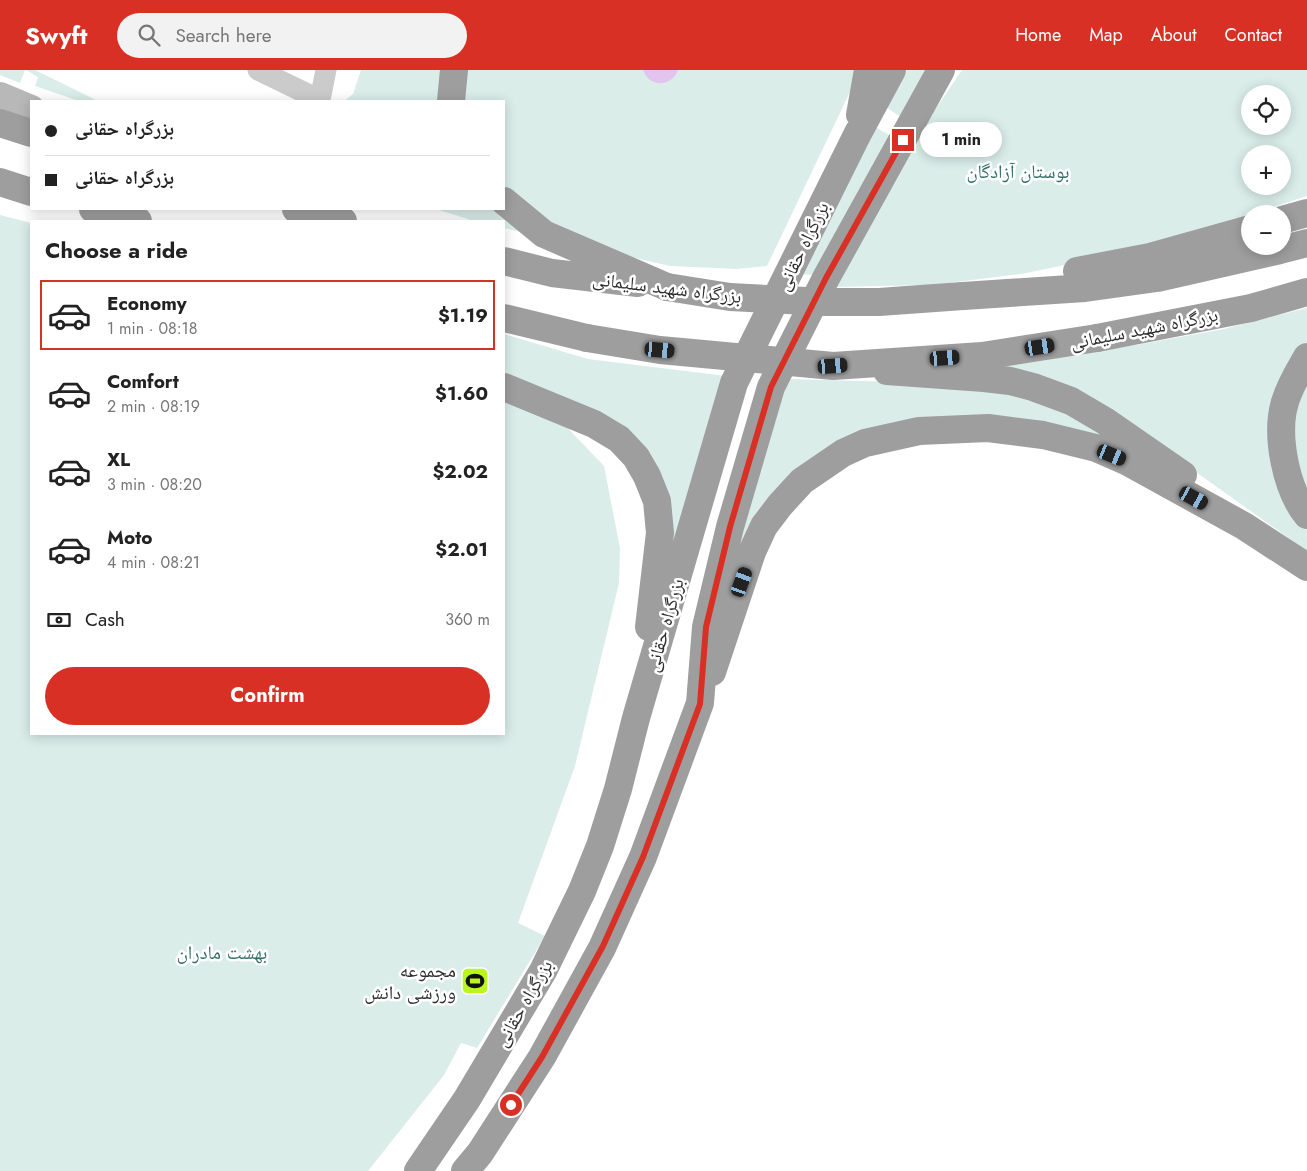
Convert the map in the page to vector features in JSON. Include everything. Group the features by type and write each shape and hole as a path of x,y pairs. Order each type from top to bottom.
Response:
{"highway":[{"path":"451,100 454,70"},
{"path":"857,135 868,70"},
{"name":"بزرگراه حقانی","path":"418,1171 467,1099 543,972 582,891 618,790 636,718 734,383 857,135 892,70"},
{"name":"بزرگراه حقانی","path":"465,1171 480,1152 542,1057 602,948 643,857 700,704 706,627 730,527 771,387 826,278 940,70"},
{"path":"922,105 948,70"},
{"path":"0,123 30,133"},
{"path":"0,182 30,192"},
{"path":"505,203 544,234 667,287"},
{"path":"73,210 97,220"},
{"path":"97,210 134,220"},
{"path":"300,210 339,220"},
{"path":"1291,217 1307,213"},
{"path":"963,296 1002,286 1150,257 1241,232"},
{"name":"بزرگراه شهید سلیمانی","path":"505,262 552,273 730,297 826,302 879,302 1085,288 1157,278 1307,243"},
{"name":"بزرگراه شهید سلیمانی","path":"505,318 587,338 660,350 833,366 982,356 1097,338 1251,308 1307,292"},
{"path":"1307,357 1294,379 1284,404 1282,430 1283,456 1291,487 1307,516"},
{"path":"833,366 1010,381 1071,401 1105,421 1172,466 1244,526"},
{"path":"505,387 594,424 619,439 636,457 647,476 657,501 660,532 655,584 636,718"},
{"path":"700,704 723,643 752,552 764,526 802,481 843,453 864,442 919,431 988,428 1043,435 1096,448 1128,462 1244,526 1307,567"}],"main road":[{"path":"0,96 30,109"}],"street":[{"path":"258,70 320,100 326,70"}],"green space":[{"path":"0,70 25,70 20,83 0,75"},
{"path":"26,70 35,70 96,100 76,100 35,86 38,77"},
{"path":"361,70 855,70 857,77 767,266 737,269 670,266 505,228 505,220 471,220 439,210 505,210 505,100 345,100 353,94"},
{"path":"907,70 934,70 905,120 886,107"},
{"name":"بوستان آزادگان","path":"962,70 1307,70 1307,196 1279,205 1241,205 1241,218 1148,248 1021,274 932,285 832,287 921,130"},
{"path":"874,126 897,140 820,275 790,274"},
{"name":"بهشت مادران","path":"0,215 30,223 30,735 505,735 505,396 558,418 604,466 620,548 619,583 575,766 518,923 545,936 477,1048 461,1043 444,1075 368,1171 0,1171"},
{"path":"1307,308 1307,347 1285,384 1307,528 1307,551 1117,418 976,372 1023,360 1136,345 1224,329"},
{"path":"505,334 588,359 726,376 662,582 651,464 505,379"},
{"path":"1307,369 1307,501 1291,456 1301,381"},
{"path":"788,379 899,382 1041,395 1168,476 1074,436 837,448 722,601 740,526"}],"shaded area":[{"path":"643,70 678,70 671,80 660,83 650,80"}],"place":[{"name":"مجموعه ورزشی دانش","path":"475,981"}],"route":[{"path":"511,1105 542,1057 603,946 643,857 700,704 706,627 730,527 771,387 826,278 903,140"}]}
